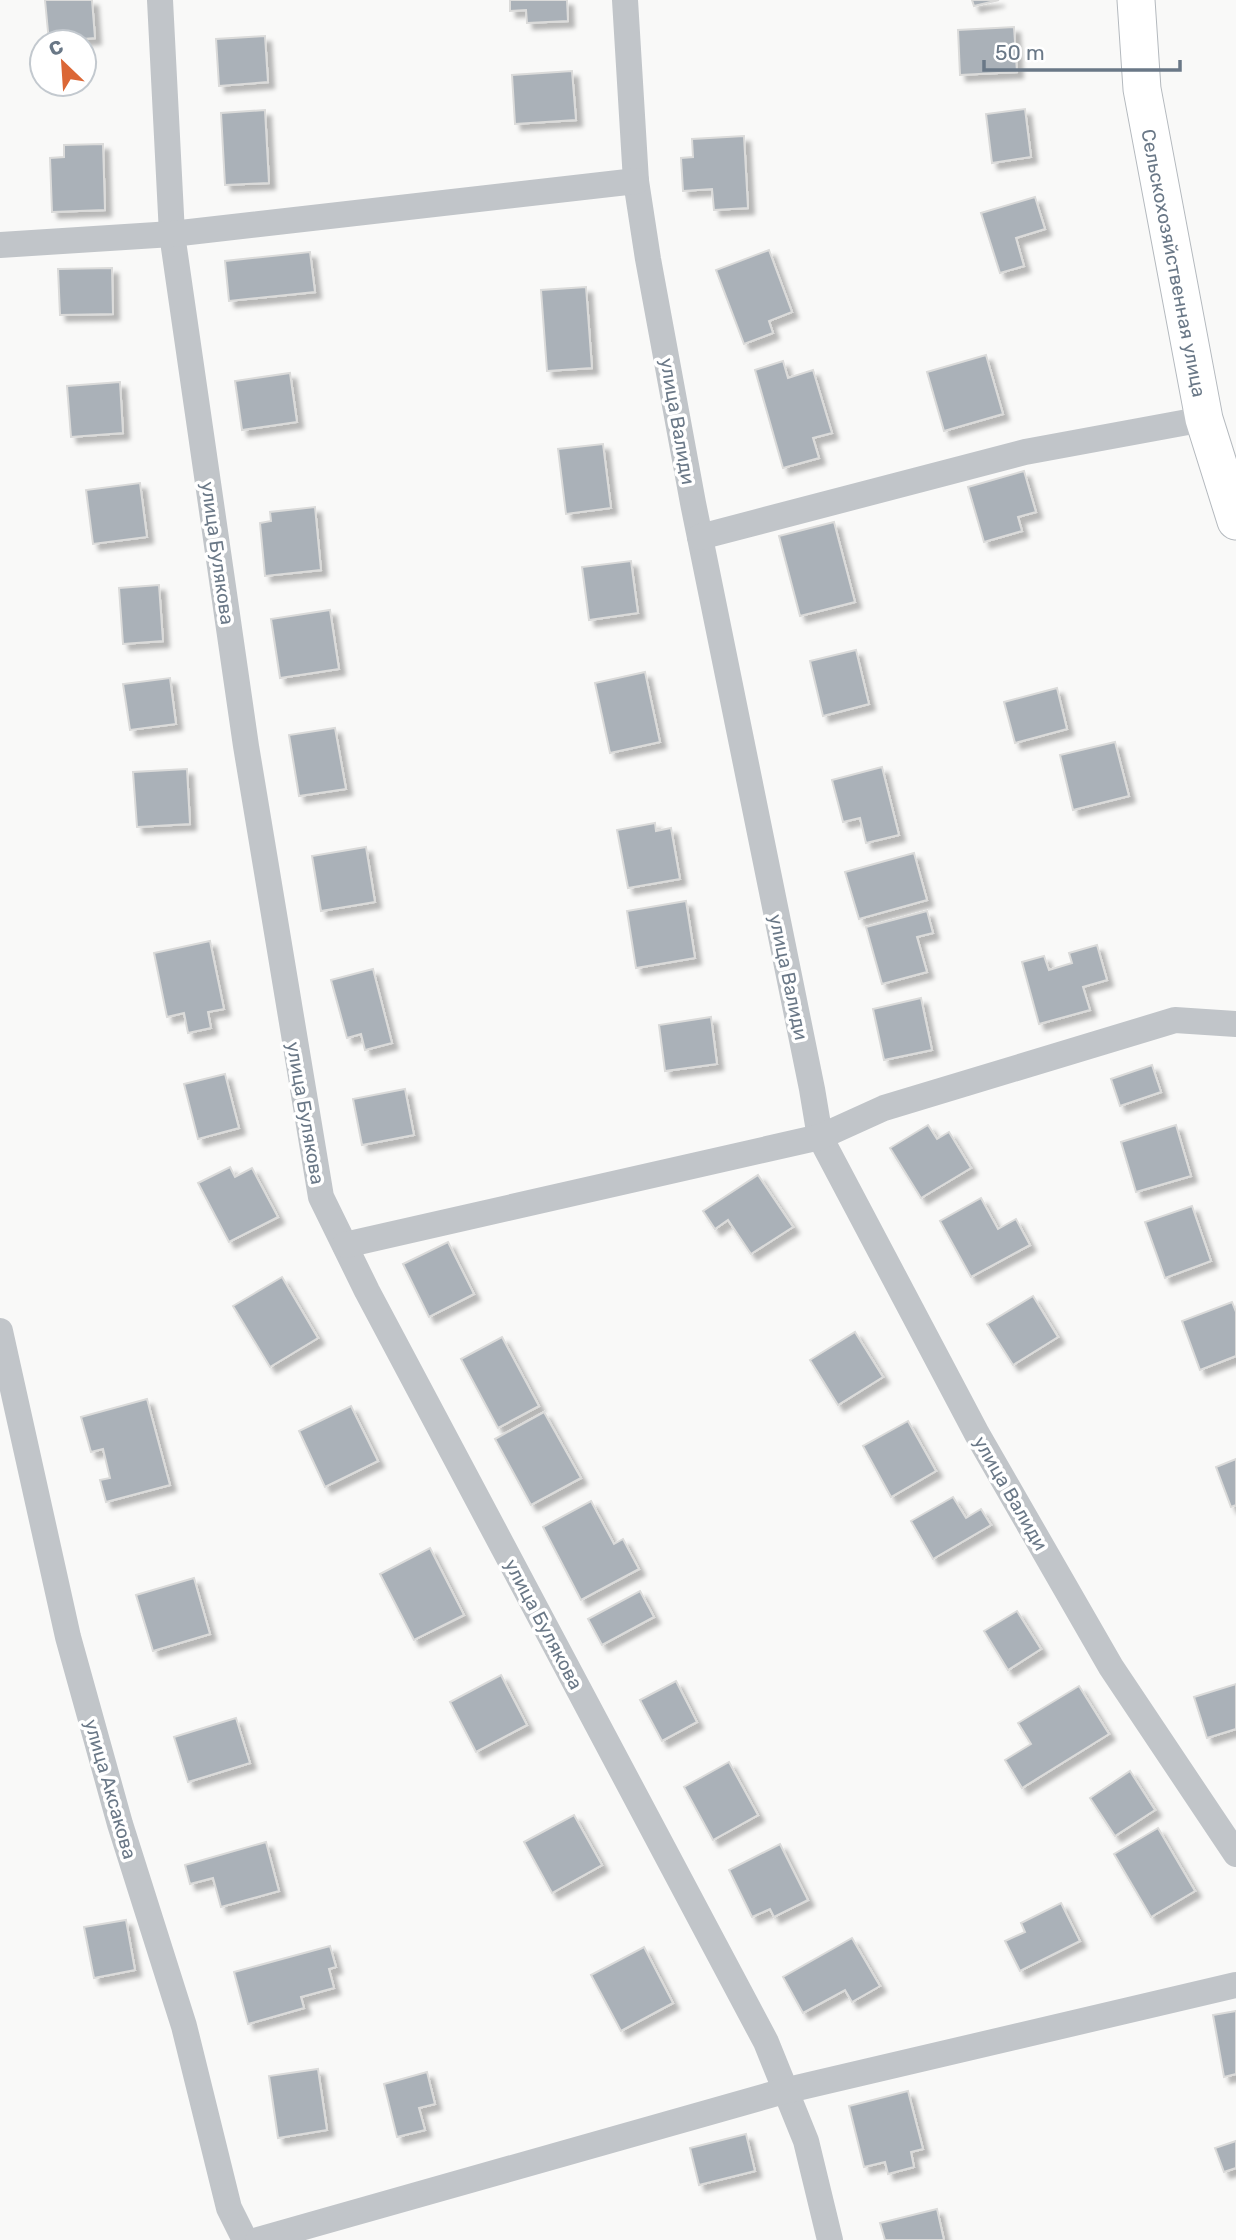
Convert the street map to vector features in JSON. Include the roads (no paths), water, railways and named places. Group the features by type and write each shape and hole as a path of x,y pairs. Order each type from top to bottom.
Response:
{"main road":[{"name":"Сельскохозяйственная улица","path":"1136,0 1142,89 1204,419 1236,521"}],"street":[{"name":"улица Булякова","path":"160,0 172,234 246,746 321,1197 367,1291 766,2042 806,2141 831,2240"},
{"name":"улица Валиди","path":"625,0 636,181 648,259 700,537 810,1075 820,1137 977,1434 1111,1667 1236,1854"},
{"path":"0,246 172,234 636,181"},
{"path":"700,537 1025,452 1204,419"},
{"path":"345,1245 820,1137 884,1108 1175,1020 1236,1024"},
{"name":"улица Аксакова","path":"0,1331 72,1651 120,1824 184,2026 229,2208 245,2240"},
{"path":"258,2240 784,2091 1236,1985"}]}
